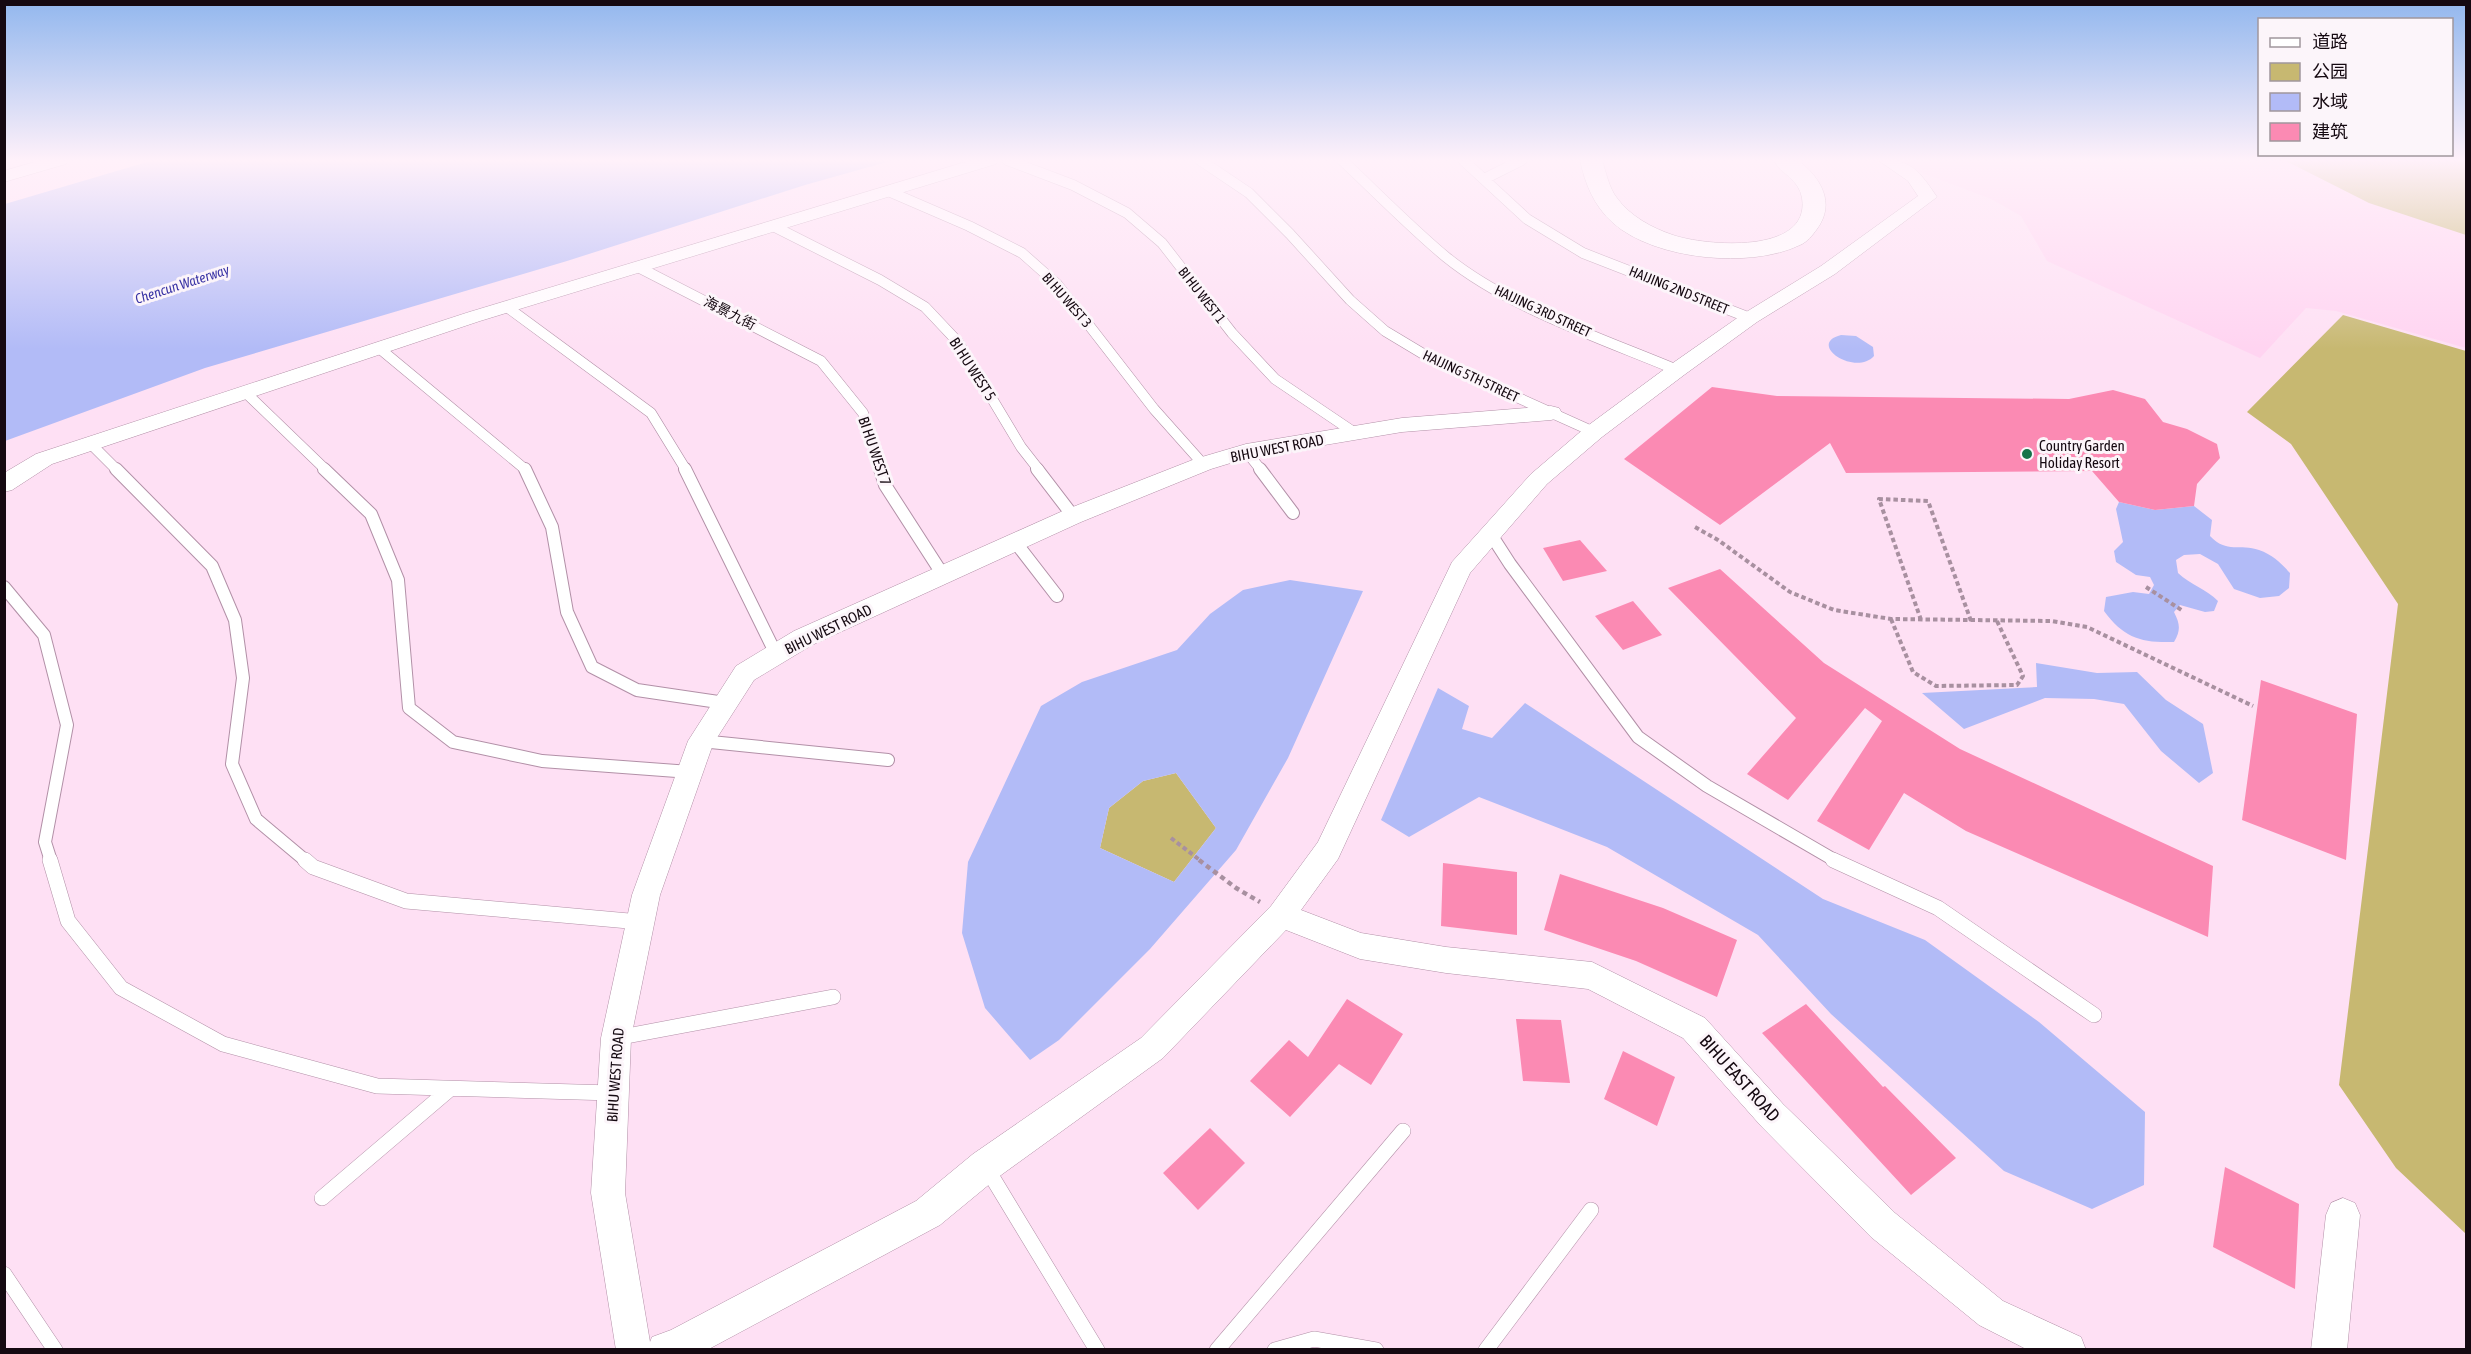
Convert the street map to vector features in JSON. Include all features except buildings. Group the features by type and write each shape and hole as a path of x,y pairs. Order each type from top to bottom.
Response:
{"main road":[{"path":"1630,223 1664,240 1717,251 1770,247 1791,241 1808,223"},
{"path":"1650,223 1671,233 1724,244 1755,242 1779,235 1794,223"}],"street":[{"path":"4,484 44,459 90,443 507,307 782,223"},
{"path":"664,1350 679,1345 928,1213 985,1166 1152,1048 1281,915 1328,850 1460,568 1490,533 1539,479 1594,432 1750,318 1828,270 1892,223"},
{"name":"BIHU WEST ROAD","path":"634,1350 609,1193 616,1038 646,894 701,741 745,673 803,638 1073,516 1203,464 1246,451 1402,425 1551,412"},
{"name":"BIHU EAST ROAD","path":"1281,915 1360,946 1446,960 1592,976 1694,1028 1772,1115 1883,1225 1990,1313 2068,1350"},
{"path":"2329,1350 2343,1215"}],"lane":[{"name":"BI HU WEST 3","path":"962,223 1023,253 1057,284 1154,409 1203,464"},
{"name":"BI HU WEST 1","path":"1139,223 1162,243 1232,333 1275,379 1355,433"},
{"name":"HAIJING 5TH STREET","path":"1280,223 1372,321 1431,359 1594,432"},
{"name":"HAIJING 3RD STREET","path":"1410,223 1447,258 1499,292 1564,323 1677,370"},
{"name":"HAIJING 2ND STREET","path":"1534,223 1583,253 1750,318"},
{"name":"BI HU WEST 5","path":"773,226 880,280 925,307 958,342 1021,447 1073,516"},
{"name":"海景九街","path":"638,267 821,362"},
{"path":"507,307 651,413 683,464 776,654"},
{"path":"379,348 525,470 552,527 567,612 592,667 637,690 726,703"},
{"name":"BI HU WEST 7","path":"821,362 864,413 885,485 943,576"},
{"path":"245,392 370,514 398,580 409,708 453,742 542,761 690,772"},
{"path":"90,443 212,566 235,620 243,678 232,764 256,819 313,867 406,901 640,922"},
{"path":"1246,451 1293,513"},
{"path":"1490,533 1510,564 1638,737 1707,786 1833,860 1938,908 2094,1015"},
{"path":"1016,543 1057,596"},
{"path":"4,587 44,636 67,726 45,842 51,865 68,921 121,988 223,1044 377,1086 613,1094"},
{"path":"701,741 888,760"},
{"path":"616,1038 833,997"},
{"path":"322,1198 450,1089"},
{"path":"1217,1350 1403,1131"},
{"path":"985,1166 1097,1350"},
{"path":"1486,1350 1591,1210"},
{"path":"4,1274 55,1350"},
{"path":"1275,1350 1314,1339 1376,1350"}],"path":[{"path":"1921,620 1879,499 1928,501 1971,621"},
{"path":"1695,527 1718,540 1790,592 1834,610 1891,619 2052,621 2087,627 2253,706"},
{"path":"2146,586 2183,611"},
{"path":"1891,619 1913,672 1936,686 2017,685 2023,676 1996,620"},
{"path":"1171,838 1236,888"}],"shaded area":[{"path":"2025,223 2466,223 2466,348 2336,311 2306,308 2260,358 2047,261"}],"green space":[{"path":"2430,223 2466,223 2466,235"},
{"path":"2343,315 2466,351 2466,1234 2396,1168 2339,1085 2398,604 2291,444 2247,412"},
{"path":"1176,773 1216,828 1174,882 1100,848 1109,808 1143,781"}],"water":[{"name":"Chencun Waterway","path":"5,223 685,223 567,261 205,368 5,441"},
{"path":"1841,335 1856,336 1873,347 1874,356 1856,363 1837,357 1829,345 1832,339"},
{"path":"2119,502 2155,510 2194,506 2212,520 2210,536 2222,545 2259,550 2280,563 2290,573 2289,588 2279,596 2260,598 2234,589 2218,564 2200,554 2184,555 2176,560 2178,573 2218,601 2214,611 2205,612 2180,605 2174,612 2179,627 2174,642 2143,640 2126,633 2104,611 2106,597 2133,592 2149,594 2154,585 2150,577 2136,575 2116,562 2114,551 2123,542 2116,509"},
{"path":"1290,580 1363,591 1288,758 1236,850 1150,949 1059,1040 1030,1060 985,1008 962,933 968,862 1041,706 1082,682 1177,650 1210,614 1243,590","holes":["1176,773 1216,828 1174,882 1100,848 1109,808 1143,781"]},
{"path":"2036,663 2097,673 2137,672 2166,700 2203,724 2213,773 2199,783 2161,751 2124,704 2094,699 2045,698 1964,729 1922,693 2037,687"},
{"path":"1438,688 1469,706 1462,729 1492,738 1525,703 1823,899 1925,940 2039,1022 2145,1112 2144,1185 2092,1209 2004,1171 1831,1014 1758,935 1607,847 1479,797 1409,837 1381,820"}],"place":[{"name":"Country Garden Holiday Resort","path":"2027,454"}]}
